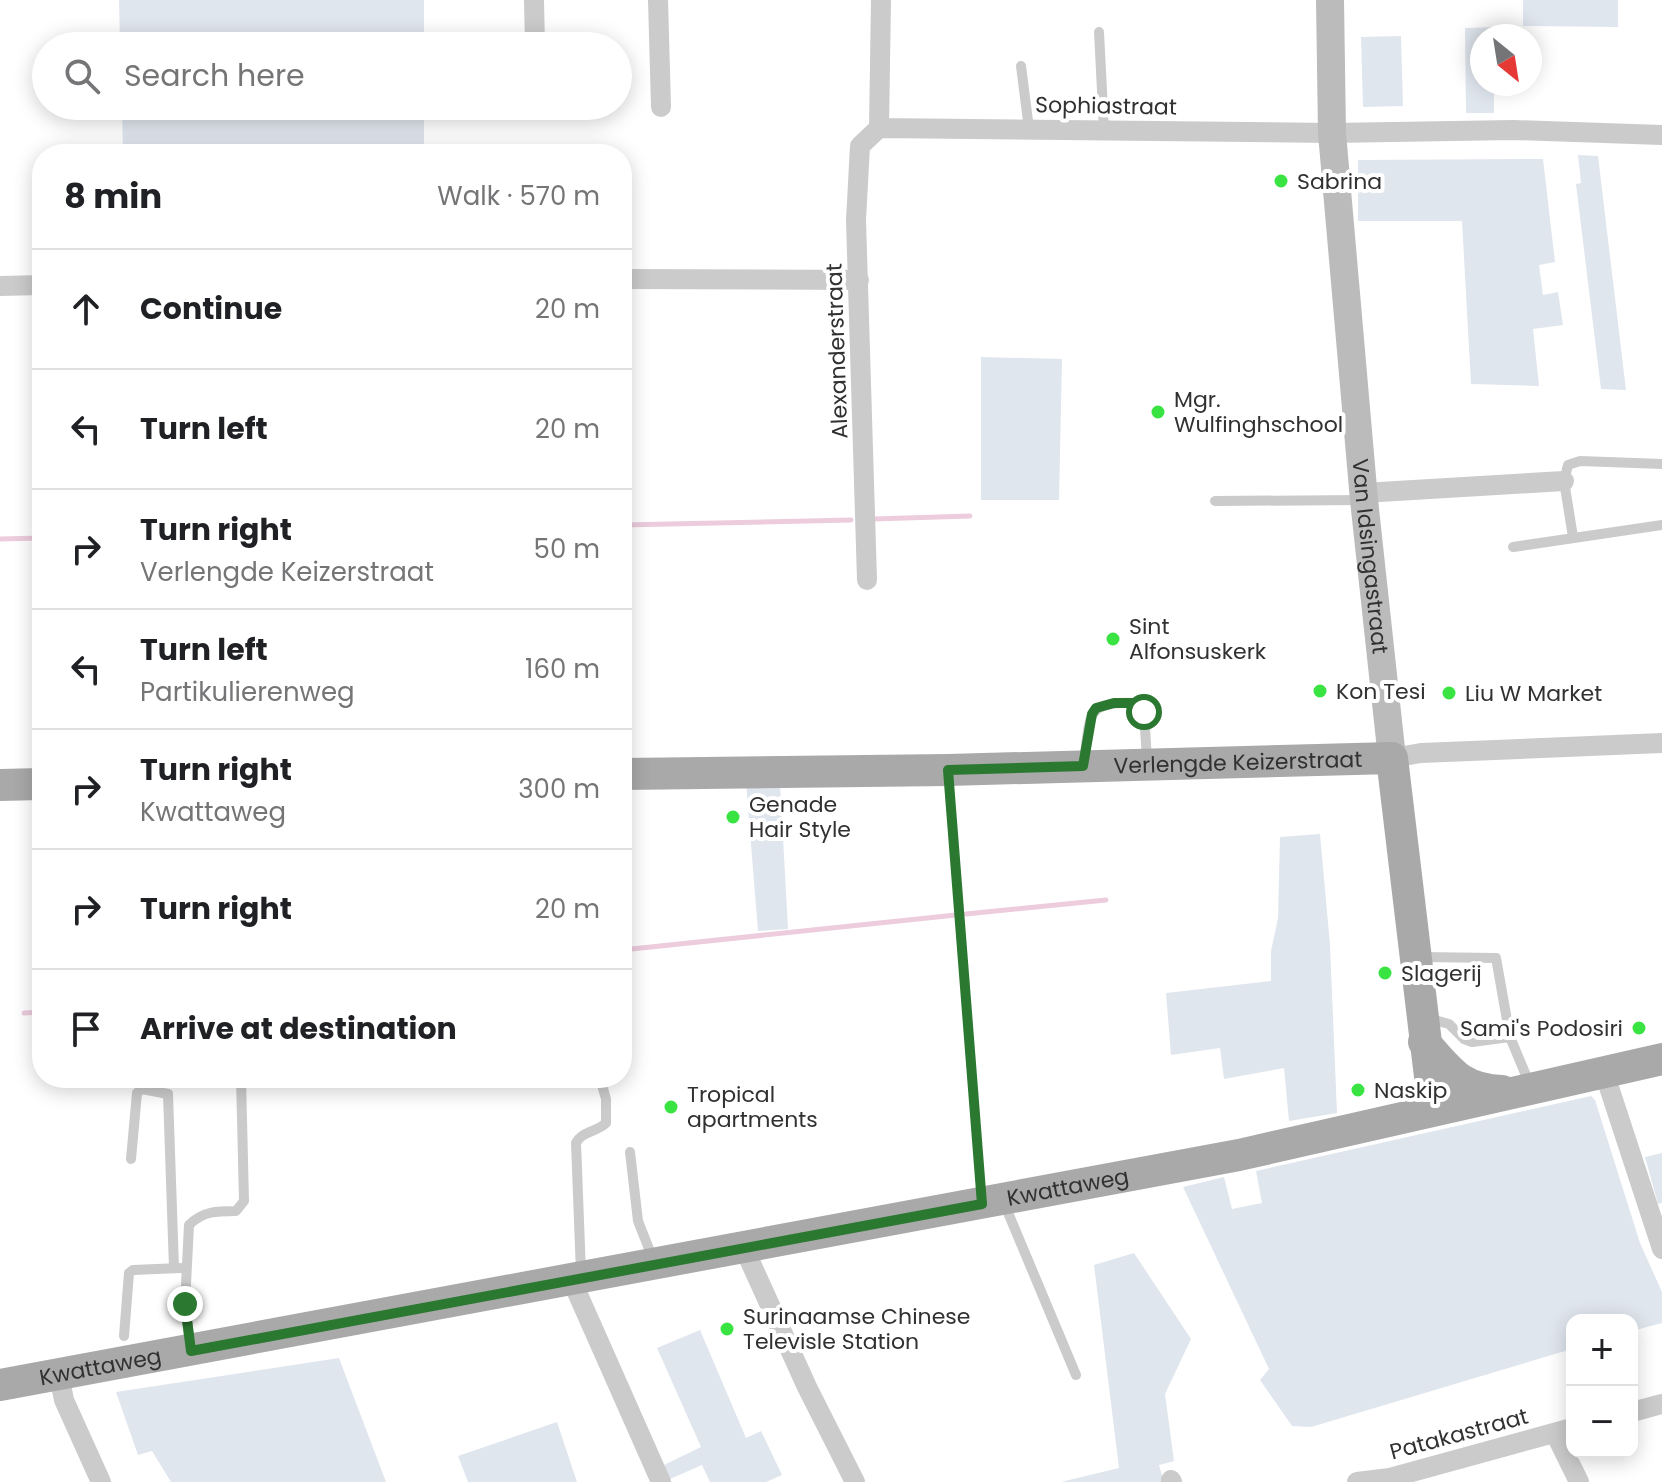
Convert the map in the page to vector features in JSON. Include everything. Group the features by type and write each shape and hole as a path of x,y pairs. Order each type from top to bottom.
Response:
{"main road":[{"name":"Van Idsingastraat","path":"1330,0 1332,133 1364,496 1422,1029 1434,1110"},
{"name":"Verlengde Keizerstraat","path":"632,774 948,770 1392,758"},
{"path":"0,785 32,784"},
{"path":"1422,1029 1462,1082 1484,1090 1525,1090"},
{"name":"Kwattaweg","path":"0,1385 1239,1155 1662,1059"}],"street":[{"path":"534,0 535,32"},
{"path":"658,0 661,107"},
{"path":"879,128 881,0"},
{"name":"Sophiastraat","path":"879,128 1332,133 1514,130 1662,135"},
{"name":"Alexanderstraat","path":"867,580 856,220 860,146 879,128"},
{"path":"632,279 859,280"},
{"path":"0,286 32,285"},
{"path":"1364,496 1564,481"},
{"name":"Verlengde Keizerstraat","path":"1392,758 1421,753 1662,743"},
{"path":"1604,1072 1662,1249"},
{"path":"744,1248 807,1387 855,1482"},
{"path":"577,1280 661,1482"},
{"path":"59,1375 64,1400 101,1482"},
{"path":"1638,1410 1662,1404"},
{"path":"1564,1430 1579,1482"},
{"name":"Patakastraat","path":"1357,1482 1391,1480 1564,1430"}],"lane":[{"path":"1099,32 1104,130"},
{"path":"1021,66 1029,129"},
{"path":"1573,537 1564,481 1568,465 1574,462 1662,464"},
{"path":"1215,501 1364,496"},
{"path":"1513,547 1662,525"},
{"path":"1083,766 1094,710 1101,705 1124,702 1134,703 1144,712 1147,764"},
{"path":"1414,957 1496,958 1510,1037 1525,1090"},
{"path":"1422,1029 1449,1024 1467,1041 1510,1037"},
{"path":"191,1351 185,1304 189,1225 198,1216 236,1211 244,1201 241,1088"},
{"path":"577,1280 576,1143 583,1135 602,1128 606,1123 603,1088"},
{"path":"131,1159 138,1090 168,1094 174,1268"},
{"path":"630,1152 638,1221 655,1265"},
{"path":"992,1202 1076,1375"},
{"path":"124,1336 129,1273 133,1270 186,1268"}],"path":[{"path":"948,770 992,1202"}],"shaded area":[{"path":"119,0 424,0 424,32 120,32"},
{"path":"1523,0 1618,0 1618,27 1523,24"},
{"path":"1465,28 1470,28 1470,96 1494,96 1494,113 1466,113"},
{"path":"1401,36 1403,106 1363,107 1361,37"},
{"path":"122,120 424,120 424,144 123,144"},
{"path":"1578,155 1598,156 1626,390 1601,389 1576,184 1581,183"},
{"path":"1543,159 1555,262 1539,265 1543,295 1558,292 1563,325 1533,329 1539,386 1471,384 1462,221 1358,221 1358,160"},
{"path":"981,357 1062,359 1059,500 981,500"},
{"path":"746,783 780,783 788,929 758,931"},
{"path":"1320,834 1330,945 1337,1113 1289,1121 1284,1068 1224,1079 1220,1048 1171,1055 1166,993 1271,981 1271,951 1278,918 1280,837"},
{"path":"1591,1096 1595,1100 1640,1243 1662,1292 1662,1323 1638,1329 1638,1314 1566,1314 1566,1351 1311,1427 1292,1426 1260,1380 1269,1369 1183,1187 1224,1177 1232,1209 1262,1203 1256,1171"},
{"path":"1662,1153 1662,1203 1658,1204 1645,1157"},
{"path":"1134,1253 1191,1339 1165,1394 1174,1461 1159,1465 1164,1482 1061,1482 1119,1468 1094,1265"},
{"path":"700,1330 746,1438 761,1431 782,1475 766,1482 710,1482 702,1465 670,1479 664,1465 701,1447 657,1348"},
{"path":"339,1358 386,1482 171,1482 152,1451 138,1455 116,1392"},
{"path":"557,1422 577,1482 468,1482 458,1456"}],"waterway":[{"path":"873,519 970,516"},
{"path":"632,525 851,520"},
{"path":"0,539 32,538"},
{"path":"966,914 1106,900"},
{"path":"632,949 956,915"},
{"path":"24,1013 32,1013"}],"place":[{"name":"Sabrina","path":"1281,181"},
{"name":"Mgr. Wulfinghschool","path":"1158,412"},
{"name":"Sint Alfonsuskerk","path":"1113,639"},
{"name":"Kon Tesi","path":"1320,691"},
{"name":"Liu W Market","path":"1449,693"},
{"name":"Genade Hair Style","path":"733,817"},
{"name":"Slagerij","path":"1385,973"},
{"name":"Sami's Podosiri","path":"1639,1028"},
{"name":"Naskip","path":"1358,1090"},
{"name":"Tropical apartments","path":"671,1107"},
{"name":"Surinaamse Chinese Televisle Station","path":"727,1329"}],"route":[{"path":"185,1304 191,1351 982,1204 948,770 1083,766 1092,714 1096,708 1114,703 1134,703 1144,712"}]}
